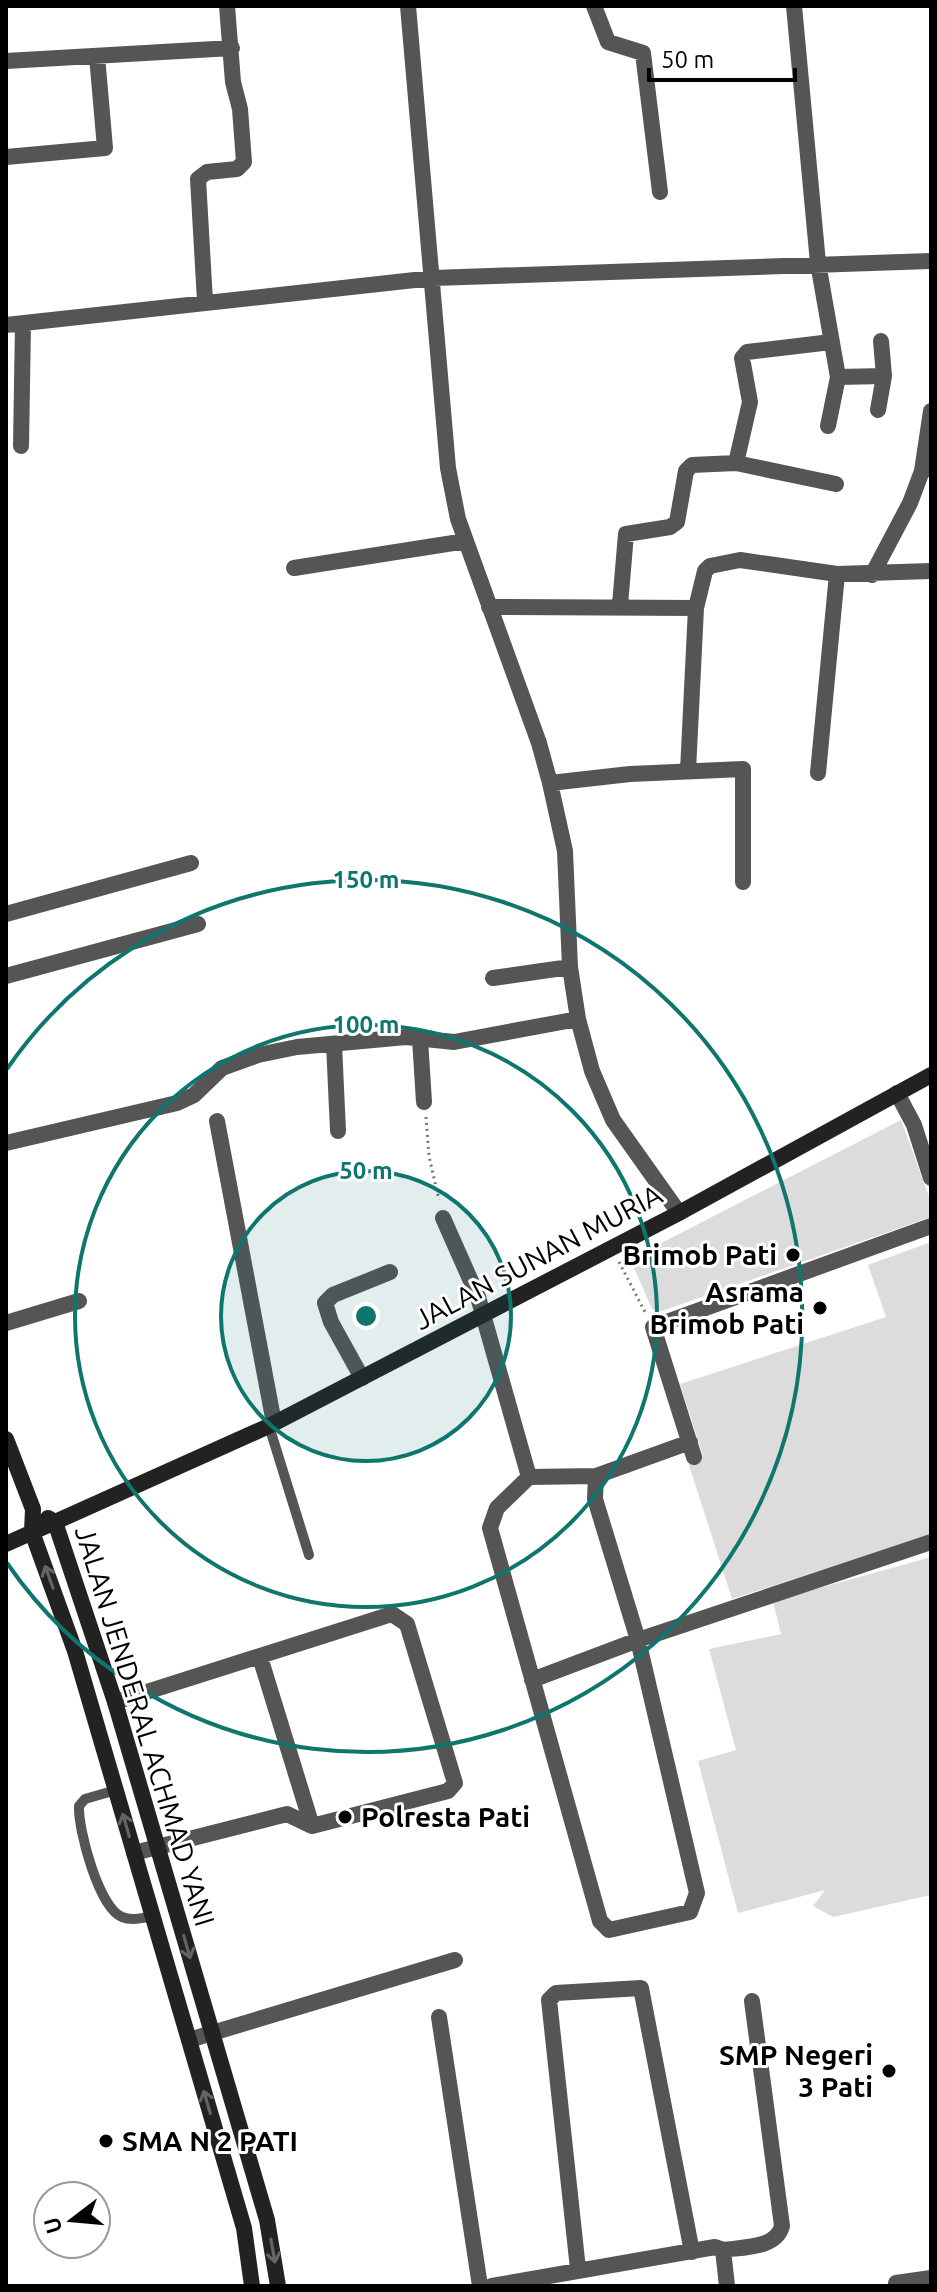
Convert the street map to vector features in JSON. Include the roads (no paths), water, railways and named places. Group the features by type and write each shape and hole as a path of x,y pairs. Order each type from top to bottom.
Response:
{"main road":[{"name":"JALAN SUNAN MURIA","path":"6,1544 272,1425 679,1213 931,1075"},
{"path":"6,1439 12,1470 33,1509"},
{"name":"JALAN JENDERAL ACHMAD YANI","path":"252,2286 244,2228 94,1713 32,1532 33,1509 55,1522 116,1704 267,2220 278,2286"},
{"path":"75,1651 96,1643"},
{"path":"94,1713 116,1704"},
{"path":"114,1783 134,1769"},
{"path":"244,2228 267,2220"}],"street":[{"path":"205,301 198,179 207,172 237,169 244,162 227,6"},
{"path":"408,6 448,468 466,541 539,743 550,783 565,851 570,967 578,1019 592,1071 613,1120 679,1213"},
{"path":"594,6 608,42 643,53 660,192"},
{"path":"794,6 818,263 838,377 828,426"},
{"path":"6,61 232,48"},
{"path":"6,157 105,148 97,56"},
{"path":"21,446 15,324 433,278 818,263 931,262"},
{"path":"878,410 884,376 881,341"},
{"path":"736,463 750,402 742,358 747,352 831,342"},
{"path":"838,377 884,376"},
{"path":"872,575 926,470 931,411"},
{"path":"620,605 626,534 670,527 677,522 686,471 692,465 736,463 836,484"},
{"path":"294,568 466,541"},
{"path":"688,771 696,608 705,571 719,562 740,560 837,574 931,571"},
{"path":"818,773 837,574"},
{"path":"489,607 620,605 696,608"},
{"path":"550,783 743,769 743,882"},
{"path":"6,914 191,863"},
{"path":"6,976 198,924"},
{"path":"493,978 570,967"},
{"path":"6,1143 157,1110 194,1095 222,1068 240,1060 334,1044 406,1037 454,1042 578,1019"},
{"path":"420,1039 424,1102"},
{"path":"334,1044 338,1131"},
{"path":"897,1093 914,1125 931,1178"},
{"path":"217,1121 272,1425"},
{"path":"443,1218 472,1283 529,1477"},
{"path":"596,1476 595,1499 638,1640 697,1893 690,1912 604,1928 490,1528 497,1508 529,1477 596,1476 692,1449 653,1327 931,1226"},
{"path":"362,1378 325,1303 333,1295 390,1272"},
{"path":"6,1323 79,1301"},
{"path":"532,1680 638,1640 931,1542"},
{"path":"116,1704 392,1614 407,1624 455,1783 448,1791 312,1826 287,1814 134,1853"},
{"path":"260,1657 312,1826"},
{"path":"189,2040 455,1960"},
{"path":"578,2269 549,2000 556,1993 641,1988 692,2252"},
{"path":"492,2286 578,2269 768,2243 781,2232 752,2001"},
{"path":"439,2017 480,2286"},
{"path":"723,2250 727,2286"},
{"path":"896,2283 931,2278"}],"lane":[{"path":"272,1425 309,1555"},
{"path":"114,1783 85,1799 79,1806 96,1879 105,1901 120,1916 132,1920 153,1916"}],"place":[{"name":"Brimob Pati","path":"793,1255"},
{"name":"Asrama Brimob Pati","path":"820,1308"},
{"name":"Polresta Pati","path":"345,1817"},
{"name":"SMP Negeri 3 Pati","path":"889,2071"},
{"name":"SMA N 2 PATI","path":"106,2141"}]}
